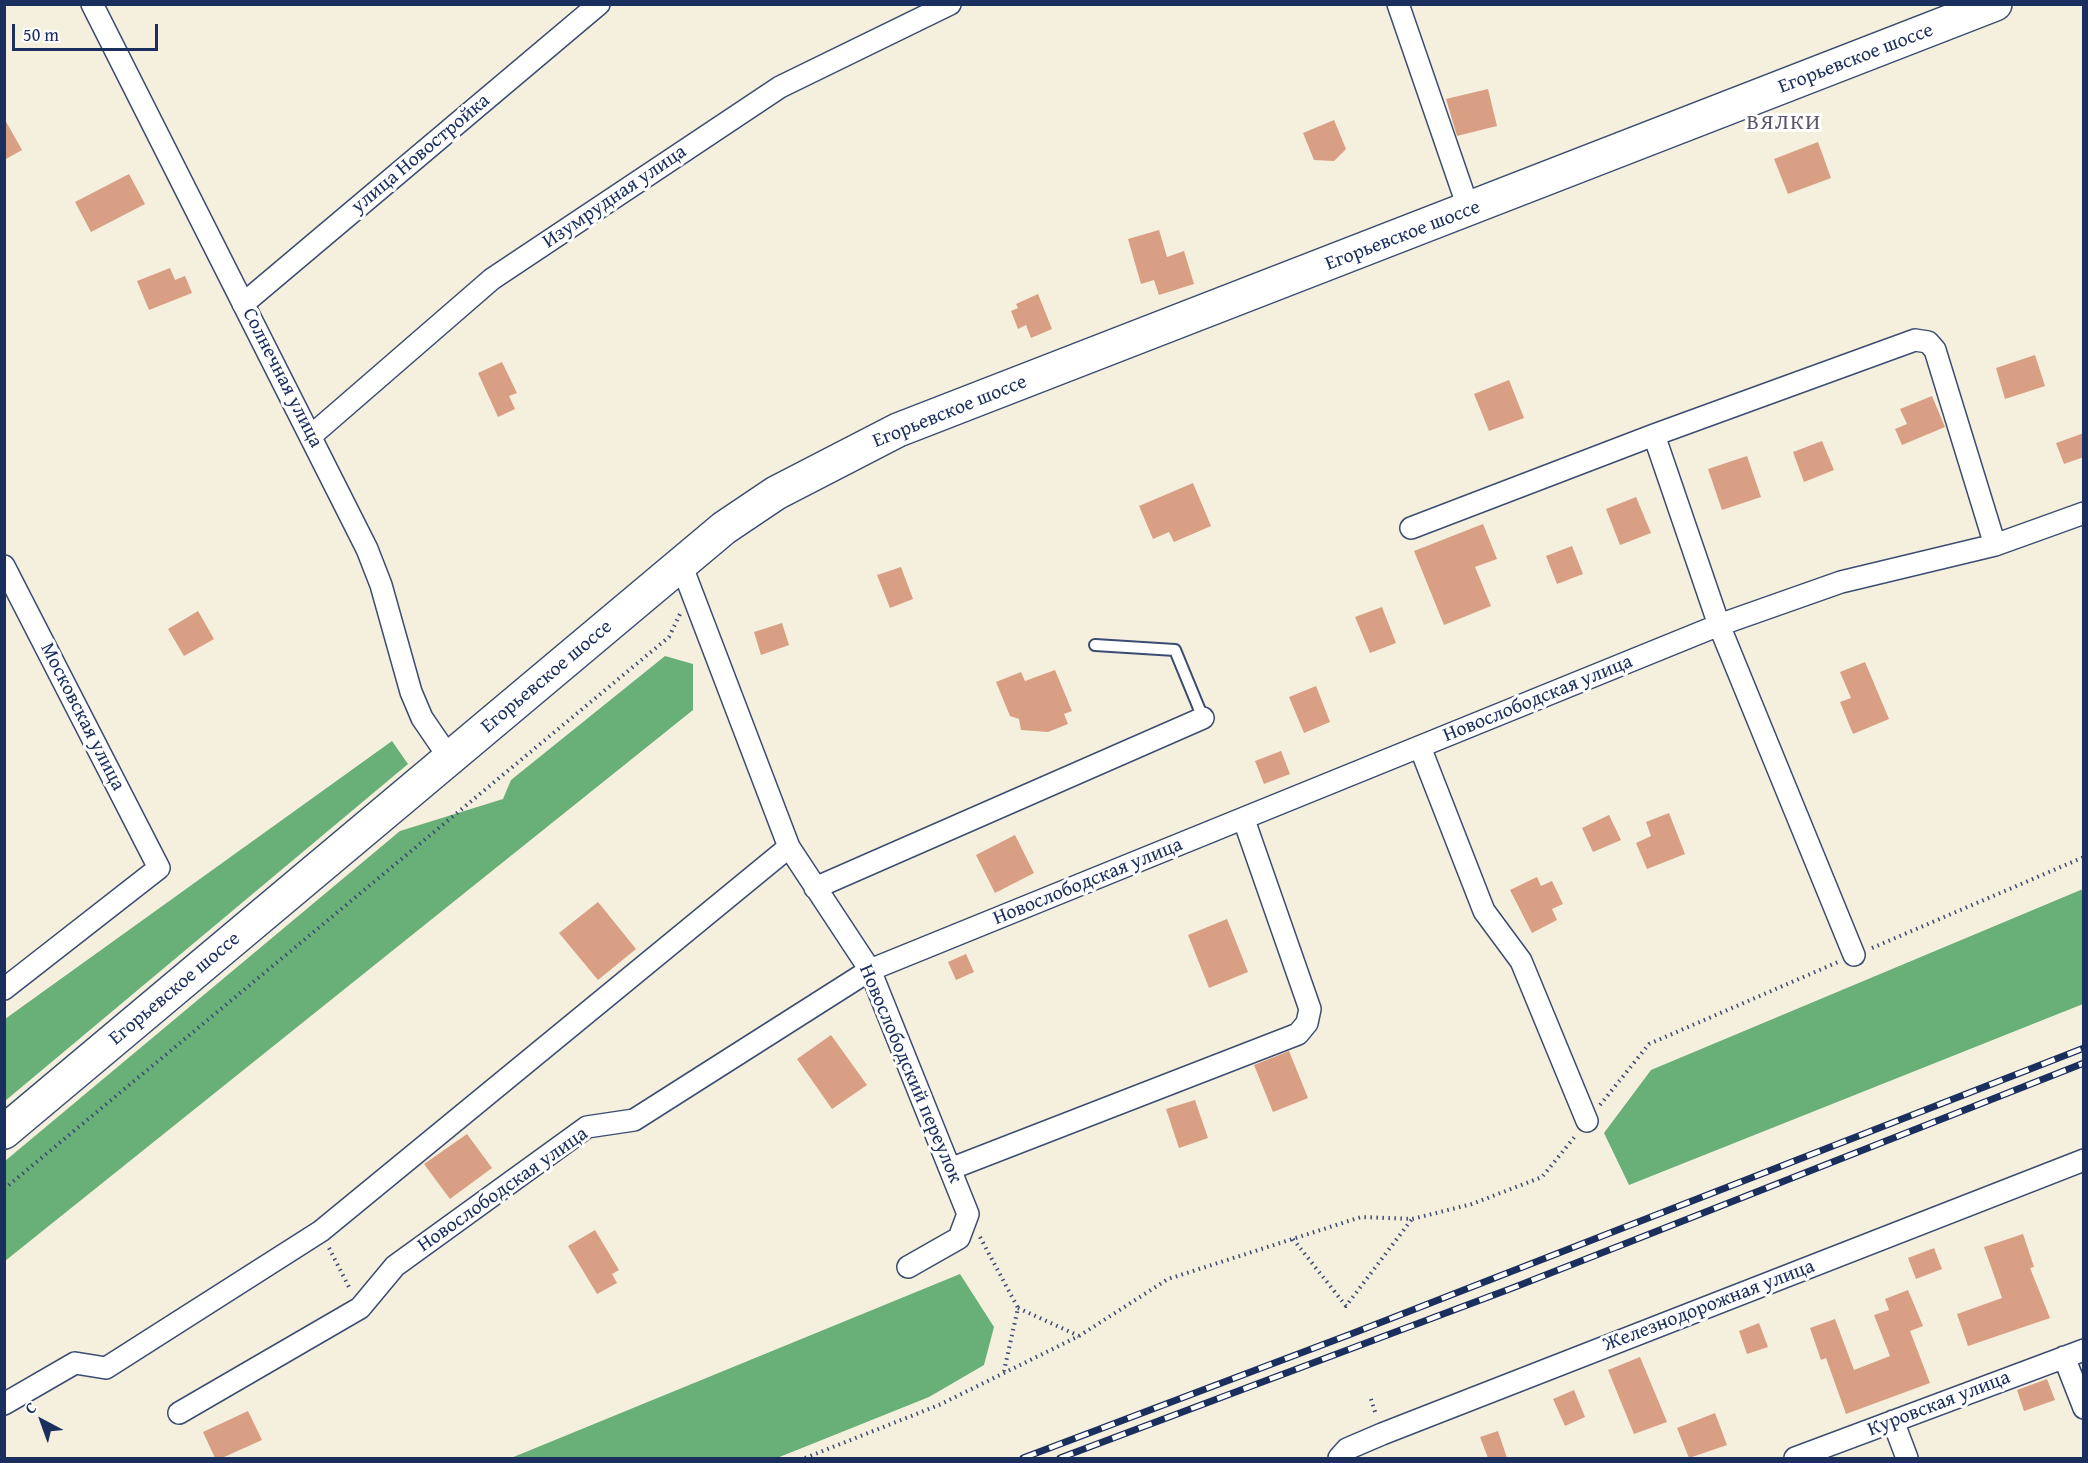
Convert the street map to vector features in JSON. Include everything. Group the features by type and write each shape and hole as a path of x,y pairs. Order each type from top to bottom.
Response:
{"main road":[{"name":"Егорьевское шоссе","path":"4,1132 450,759 687,578 724,528 776,493 898,430 1469,210 1958,11 1995,4"}],"street":[{"name":"Солнечная улица","path":"92,4 243,304 312,435 375,567 411,693 422,718 450,759"},
{"name":"улица Новостройка","path":"243,304 599,4"},
{"name":"Изумрудная улица","path":"312,435 492,279 780,87 950,4"},
{"path":"1398,4 1469,210"},
{"path":"1411,528 1654,435 1915,340 1928,342 1935,351 1995,545"},
{"path":"1654,435 1719,625 1854,955"},
{"name":"Новослободская улица","path":"179,1413 360,1308 395,1266 587,1127 634,1120 870,970 1244,820 1719,625 1841,582 1995,545 2084,513"},
{"name":"Московская улица","path":"4,566 159,868 4,989"},
{"name":"Новослободский переулок","path":"687,578 789,847 870,970 968,1214"},
{"path":"814,888 1203,718"},
{"path":"1420,747 1484,911 1521,961 1590,1117"},
{"path":"950,1169 1298,1034 1306,1023 1310,1009 1244,820"},
{"path":"4,1404 75,1363 106,1368 321,1231 789,847"},
{"name":"Железнодорожная улица","path":"1339,1458 1347,1449 1382,1434 2084,1160"},
{"path":"908,1267 959,1238 968,1214"},
{"path":"2074,1353 2084,1408"},
{"name":"Куровская улица","path":"1795,1458 2074,1353"},
{"path":"1893,1421 1907,1458"}],"lane":[{"path":"1095,645 1175,650 1203,718"}],"path":[{"path":"4,1189 669,637 687,578"},
{"path":"805,1458 939,1405 1079,1336 1168,1279 1360,1217 1412,1219 1472,1204 1542,1177 1649,1044 2084,857"},
{"path":"968,1214 1018,1308 1079,1336"},
{"path":"1293,1239 1346,1306 1412,1219"},
{"path":"321,1231 360,1308"},
{"path":"1003,1372 1018,1308"}],"green space":[{"path":"665,656 693,664 693,710 5,1261 5,1161 400,831 503,799 511,780"},
{"path":"392,741 408,764 5,1101 5,1019"},
{"path":"2083,889 2083,1004 1629,1185 1604,1133 1651,1070"},
{"path":"960,1274 994,1327 984,1365 929,1397 777,1458 511,1458"}],"building":[{"path":"1488,89 1497,126 1457,136 1446,99"},
{"path":"4,118 22,150 4,160"},
{"path":"1334,120 1346,149 1334,161 1314,160 1303,133"},
{"path":"1818,142 1831,178 1788,194 1774,159"},
{"path":"129,174 145,204 91,232 75,202"},
{"path":"1159,230 1167,257 1184,251 1194,284 1159,295 1154,280 1141,284 1128,239"},
{"path":"170,268 175,280 185,276 192,293 149,310 137,281"},
{"path":"1038,294 1052,329 1031,338 1026,325 1018,329 1011,311 1018,308 1016,304"},
{"path":"2035,355 2045,386 2005,399 1996,368"},
{"path":"502,362 517,393 509,396 515,409 498,417 478,373"},
{"path":"1509,380 1524,418 1489,431 1474,394"},
{"path":"1932,396 1945,427 1902,445 1895,429 1907,424 1900,409"},
{"path":"2084,433 2084,457 2064,464 2056,443"},
{"path":"1822,441 1834,470 1804,482 1793,452"},
{"path":"1747,456 1761,497 1722,510 1708,469"},
{"path":"1193,483 1211,526 1174,542 1169,532 1153,539 1139,506"},
{"path":"1636,497 1651,533 1620,545 1606,509"},
{"path":"1483,524 1497,559 1475,567 1491,606 1444,625 1414,551"},
{"path":"1572,546 1583,574 1557,584 1546,556"},
{"path":"901,567 913,599 890,608 877,575"},
{"path":"1382,607 1396,643 1370,653 1355,617"},
{"path":"198,611 214,639 184,656 168,629"},
{"path":"782,623 789,645 761,655 754,632"},
{"path":"1865,662 1889,719 1853,734 1840,702 1851,698 1840,672"},
{"path":"1055,670 1072,711 1064,714 1068,724 1048,732 1021,730 1019,719 1010,716 996,682 1021,672 1025,681"},
{"path":"1316,686 1330,722 1304,733 1289,697"},
{"path":"1281,751 1290,774 1264,784 1255,761"},
{"path":"1669,813 1685,854 1647,869 1636,843 1651,836 1646,822"},
{"path":"1609,815 1621,840 1593,852 1582,828"},
{"path":"1015,835 1034,873 995,893 976,855"},
{"path":"1537,877 1541,886 1552,881 1563,904 1552,909 1557,920 1532,933 1510,890"},
{"path":"598,902 636,949 598,980 559,933"},
{"path":"1227,919 1248,972 1209,988 1188,935"},
{"path":"966,954 974,972 956,980 948,962"},
{"path":"831,1035 867,1085 832,1109 797,1059"},
{"path":"1289,1051 1308,1098 1273,1112 1254,1065"},
{"path":"1195,1100 1208,1138 1179,1148 1166,1109"},
{"path":"467,1134 492,1168 450,1199 424,1164"},
{"path":"595,1230 619,1270 612,1274 617,1283 597,1294 568,1246"},
{"path":"2023,1234 2034,1267 2030,1268 2050,1318 1968,1346 1957,1314 2002,1298 1984,1247"},
{"path":"1934,1248 1942,1269 1916,1279 1908,1258"},
{"path":"1908,1290 1923,1326 1910,1331 1930,1383 1846,1414 1826,1358 1821,1360 1810,1328 1835,1319 1854,1370 1890,1356 1874,1315 1889,1310 1885,1299"},
{"path":"1759,1323 1768,1347 1747,1354 1739,1331"},
{"path":"1640,1357 1667,1422 1634,1434 1608,1370"},
{"path":"2047,1379 2055,1400 2024,1411 2017,1390"},
{"path":"1574,1390 1585,1417 1565,1426 1553,1399"},
{"path":"248,1411 262,1440 222,1458 215,1458 203,1432"},
{"path":"1715,1413 1727,1445 1689,1458 1677,1428"},
{"path":"1498,1431 1507,1458 1488,1458 1480,1437"}],"railway":[{"path":"1023,1458 1351,1334 2084,1048"},
{"path":"1060,1458 1515,1287 2084,1063"}],"district":[{"name":"ВЯЛКИ","path":"1784,123"}]}
